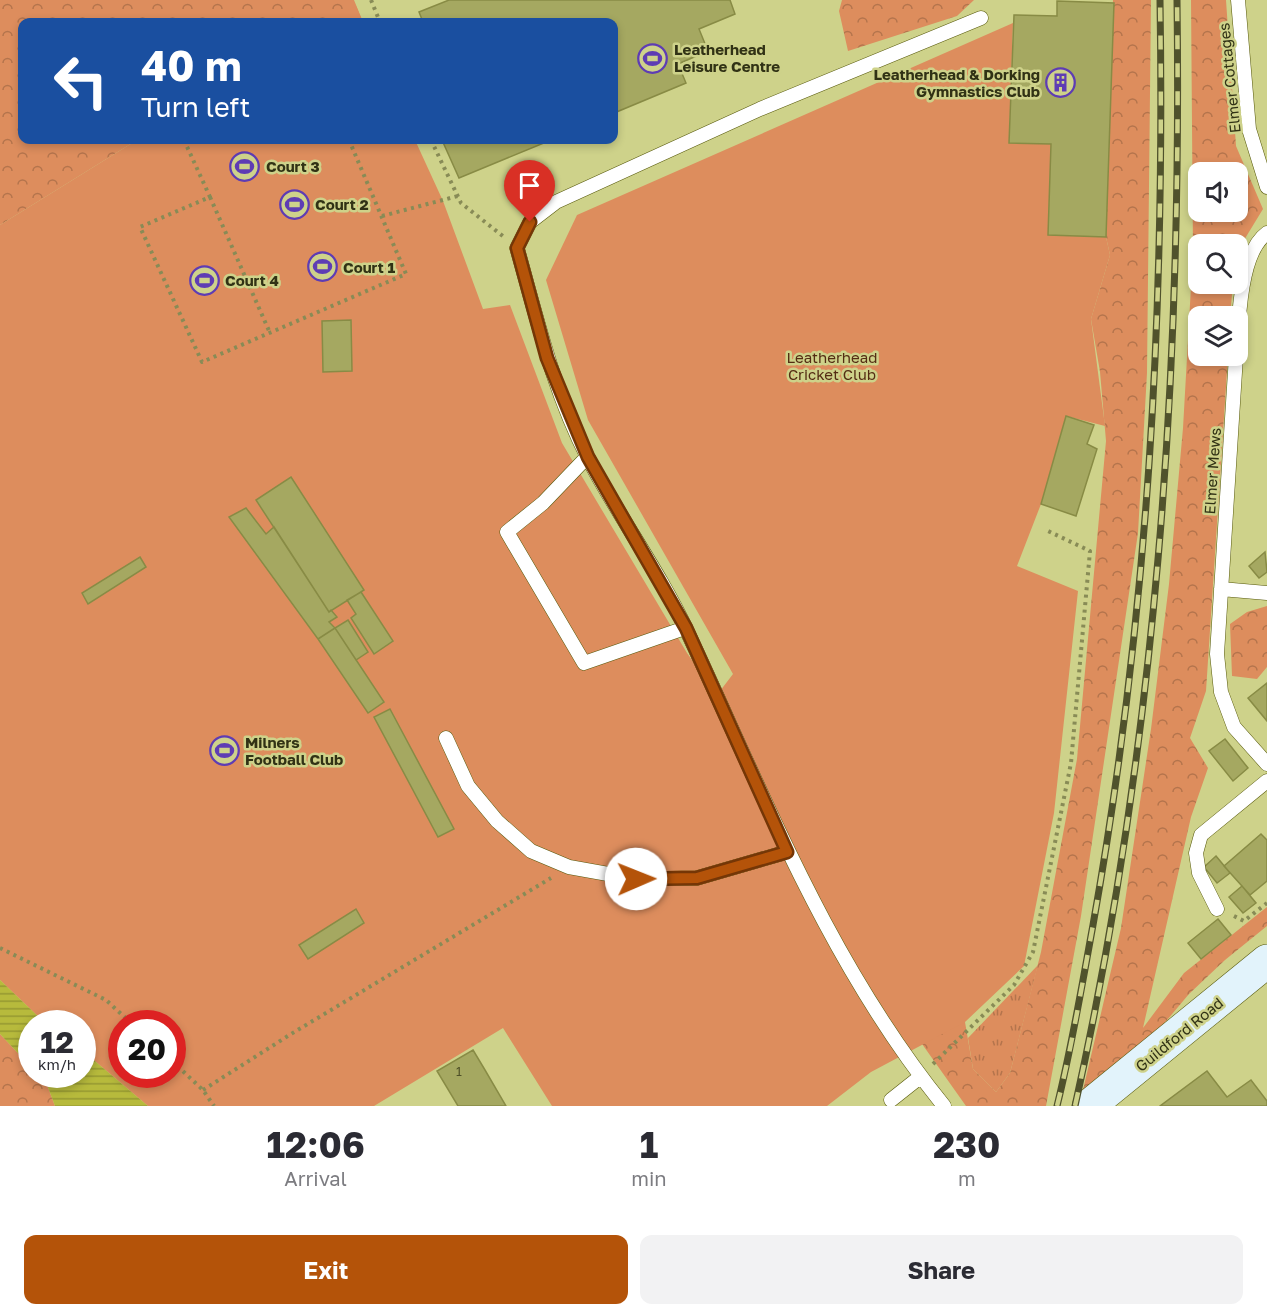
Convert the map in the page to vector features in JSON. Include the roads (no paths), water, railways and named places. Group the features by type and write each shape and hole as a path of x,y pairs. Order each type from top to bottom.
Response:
{"main road":[{"name":"Guildford Road","path":"1089,1106 1267,961"}],"lane":[{"name":"Elmer Cottages","path":"1238,0 1249,129 1267,187"},
{"path":"944,1106 920,1077 861,991 787,852 686,628 588,457 547,358 517,248 530,222 556,202 760,109 981,18"},
{"path":"1240,306 1251,254 1267,233"},
{"name":"Elmer Mews","path":"1235,366 1217,654 1221,692 1234,727 1267,764"},
{"path":"588,457 543,503 507,532 584,663 686,628"},
{"path":"1221,589 1267,593"},
{"path":"446,738 468,786 497,821 531,851 569,867 636,879 697,878 787,852"},
{"path":"1216,909 1199,873 1196,853 1201,835 1267,781"},
{"path":"891,1100 920,1077"}],"railway":[{"path":"1057,1106 1081,993 1112,810 1140,580 1156,349 1161,117 1160,0"},
{"path":"1075,1106 1103,970 1126,832 1144,695 1158,556 1175,279 1177,0"}],"place":[{"name":"Leatherhead Leisure Centre","path":"653,58"},
{"name":"Leatherhead & Dorking Gymnastics Club","path":"1061,83"},
{"name":"Court 3","path":"245,166"},
{"name":"Court 2","path":"294,204"},
{"name":"Court 1","path":"322,267"},
{"name":"Court 4","path":"204,280"},
{"name":"Milners Football Club","path":"224,751"}],"park label":[{"name":"Leatherhead Cricket Club","path":"832,366"}]}
